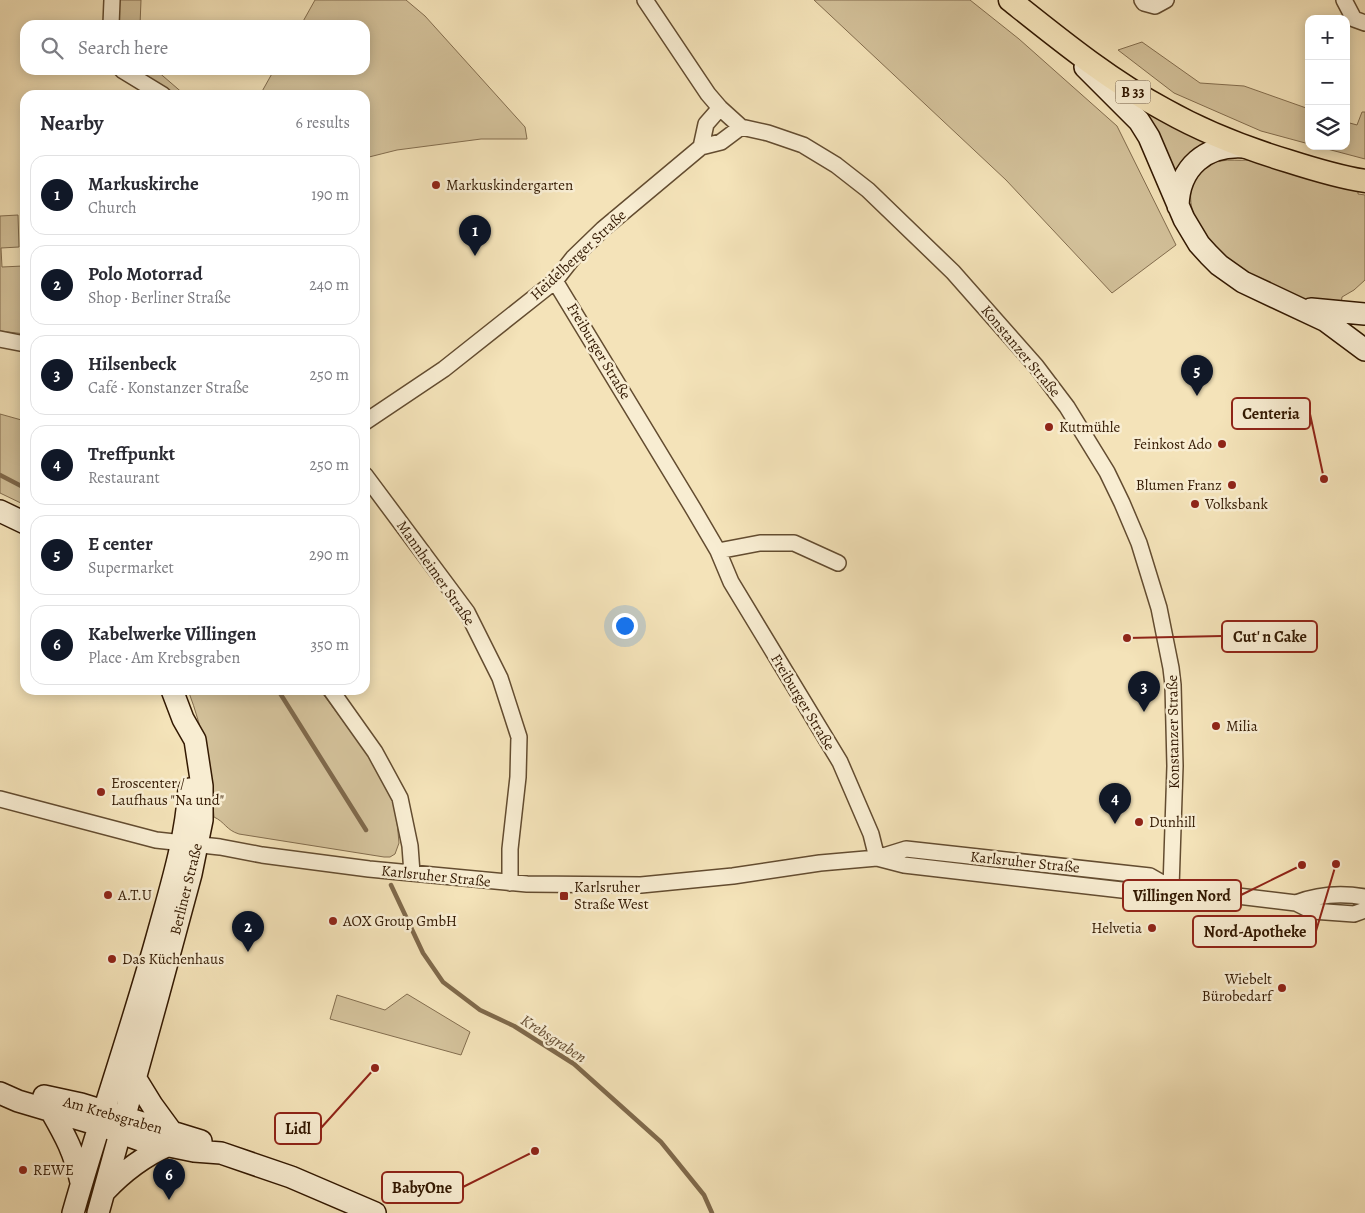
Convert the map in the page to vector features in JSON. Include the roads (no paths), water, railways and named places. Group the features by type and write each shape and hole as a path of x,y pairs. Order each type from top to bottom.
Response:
{"main road":[{"name":"B 33","path":"1010,0 1110,77 1190,124 1245,147 1298,164 1361,180"}],"street":[{"path":"111,20 112,0"},
{"path":"645,0 708,94 720,108 742,127"},
{"path":"1143,2 1155,6 1166,0"},
{"path":"1344,0 1354,19 1365,23"},
{"path":"1032,18 1105,86 1139,121 1149,137 1191,232 1219,265 1250,286 1303,308 1326,320 1365,350"},
{"path":"130,75 155,90"},
{"path":"701,147 706,124 720,108"},
{"name":"Heidelberger Straße","path":"370,419 444,369 555,280 573,258 603,229 701,147 721,142 742,127"},
{"name":"Konstanzer Straße","path":"742,127 768,133 802,146 836,165 868,190 953,272 1036,366 1066,406 1107,472 1139,543 1159,608 1171,668 1175,766 1171,888"},
{"path":"1178,206 1181,186 1190,168 1198,160 1215,150 1235,146 1245,147"},
{"name":"Freiburger Straße","path":"555,280 648,432 718,551 731,582 840,762 871,834 877,858"},
{"path":"1303,308 1360,309"},
{"path":"1326,320 1365,330"},
{"path":"0,339 20,343"},
{"name":"Mannheimer Straße","path":"370,482 467,612 500,678 519,738 518,777 510,850 510,883"},
{"path":"0,510 20,520"},
{"path":"718,551 760,543 794,543 838,563"},
{"name":"Berliner Straße","path":"98,1213 136,1079 190,845 187,818 189,782 183,719 174,695"},
{"path":"335,695 375,752 400,798 410,846 412,873"},
{"name":"Karlsruher Straße","path":"0,799 156,840 369,869 510,883 641,885 734,876 820,863 877,858 912,866 1148,893 1171,888 1296,903 1312,911 1354,914 1365,910"},
{"name":"Berliner Straße","path":"73,1213 149,966 190,845"},
{"name":"Karlsruher Straße","path":"1296,903 1312,897 1353,895 1365,897"},
{"path":"105,1191 120,1175 169,1139 136,1079"},
{"name":"Am Krebsgraben","path":"0,1091 20,1091 81,1104 101,1118"},
{"name":"Am Krebsgraben","path":"0,1091 18,1101 51,1111 101,1118 221,1153 291,1177 375,1213"},
{"path":"51,1111 68,1139 81,1184"}],"waterway":[{"name":"Krebsgraben","path":"0,475 20,485"},
{"name":"Krebsgraben","path":"281,695 366,830"},
{"name":"Krebsgraben","path":"391,885 423,953 443,982 480,1010 514,1026 574,1064 661,1142 704,1195 712,1213"}],"place":[{"name":"Markuskindergarten","path":"436,185"},
{"name":"Markuskirche","path":"475,256"},
{"name":"E center","path":"1197,396"},
{"name":"Kutmühle","path":"1049,427"},
{"name":"Feinkost Ado","path":"1222,444"},
{"name":"Centeria","path":"1324,479"},
{"name":"Blumen Franz","path":"1232,485"},
{"name":"Volksbank","path":"1195,504"},
{"name":"Cut' n Cake","path":"1127,638"},
{"name":"Hilsenbeck","path":"1144,712"},
{"name":"Milia","path":"1216,726"},
{"name":"Eroscenter / Laufhaus \"Na und\"","path":"101,792"},
{"name":"Dunhill","path":"1139,822"},
{"name":"Treffpunkt","path":"1115,824"},
{"name":"Nord-Apotheke","path":"1336,864"},
{"name":"Villingen Nord","path":"1302,865"},
{"name":"A.T.U","path":"108,895"},
{"name":"Karlsruher Straße West","path":"564,896"},
{"name":"AOX Group GmbH","path":"333,921"},
{"name":"Helvetia","path":"1152,928"},
{"name":"Polo Motorrad","path":"248,952"},
{"name":"Das Küchenhaus","path":"112,959"},
{"name":"Wiebelt Bürobedarf","path":"1282,988"},
{"name":"Lidl","path":"375,1068"},
{"name":"BabyOne","path":"535,1151"},
{"name":"REWE","path":"23,1170"},
{"name":"Kabelwerke Villingen","path":"169,1200"}]}
